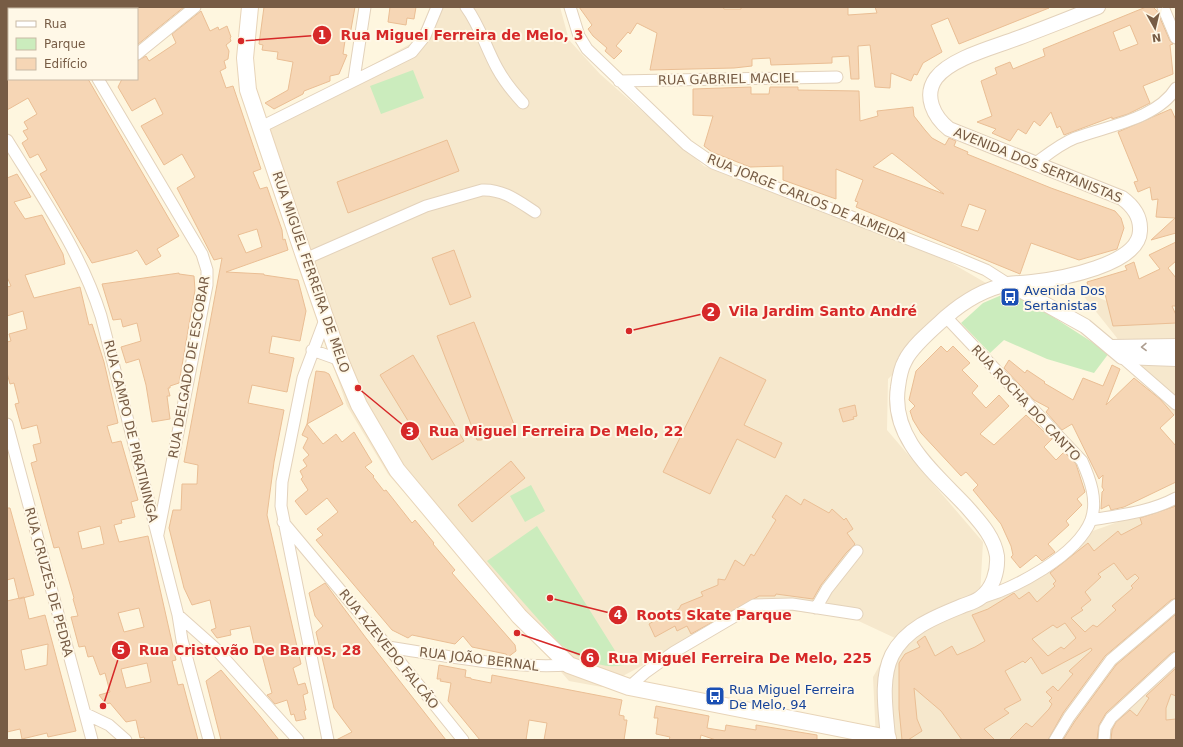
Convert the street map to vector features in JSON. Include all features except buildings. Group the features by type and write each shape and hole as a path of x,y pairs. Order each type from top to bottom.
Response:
{"main road":[{"name":"RUA MIGUEL FERREIRA DE MELO","path":"250,7 246,36 246,74 248,90 304,259 326,317 340,360 360,405 397,470 519,616 569,665 629,688 888,739"}],"street":[{"path":"138,53 195,7"},
{"path":"354,79 365,7"},
{"path":"261,127 354,79 412,52 425,36 437,7"},
{"path":"466,7 478,26 496,68 505,82 523,103"},
{"name":"RUA JORGE CARLOS DE ALMEIDA","path":"570,7 579,36 587,49 687,145 713,163 957,258 986,270 1008,284"},
{"name":"AVENIDA DOS SERTANISTAS","path":"981,598 994,580 997,568 997,554 993,541 982,524 914,450 903,433 897,413 896,397 905,360 946,317 974,298 1008,284 1055,278 1108,264 1130,252 1140,234 1138,217 1133,208 1122,198 949,129 937,118 933,110 931,90 936,78 947,68 970,56 1098,7"},
{"path":"1163,7 1176,38"},
{"name":"RUA GABRIEL MACIEL","path":"619,81 837,77"},
{"name":"RUA DELGADO DE ESCOBAR","path":"102,81 202,254 207,270 207,285 158,538"},
{"path":"1036,163 1074,138 1129,120 1153,110 1167,100 1176,88"},
{"name":"RUA CAMPO DE PIRATININGA","path":"7,140 77,255 93,289 178,615 182,640 209,740"},
{"path":"304,259 426,206 482,190 490,190 507,194 535,212"},
{"path":"1008,284 1085,326 1176,404"},
{"path":"326,317 312,350 303,378 282,482 281,506 328,740"},
{"name":"RUA ROCHA DO CANTO","path":"946,317 1082,461 1089,477 1094,497 1091,520 1076,541 1063,554 1012,587 981,598"},
{"path":"1117,352 1176,346"},
{"path":"312,350 340,360"},
{"path":"1117,352 1176,359"},
{"name":"RUA CRUZES DE PEDRA","path":"7,424 92,740"},
{"path":"1091,520 1140,511 1158,506 1176,498"},
{"name":"RUA AZEVEDO FALCÃO","path":"283,522 388,647 463,740"},
{"path":"816,608 827,589 857,551"},
{"path":"888,739 885,689 891,656 899,643 914,629 932,618 981,598"},
{"path":"629,688 646,672 674,652 754,605 776,603 857,614"},
{"path":"1055,740 1069,717 1111,660 1176,605"},
{"path":"178,615 214,647 298,740"},
{"name":"RUA JOÃO BERNAL","path":"388,647 498,663 538,667 569,665"},
{"path":"1104,740 1105,728 1111,718 1176,658"},
{"path":"86,714 108,726 126,740"}],"shaded area":[{"path":"432,7 560,7 569,40 600,74 704,166 948,261 986,283 888,379 887,430 983,542 980,595 1040,568 1076,537 1165,505 1176,491 1176,740 876,740 873,677 895,638 850,617 753,607 602,687 569,681 388,474 347,406 252,130 412,43 429,15"},
{"path":"1078,289 1140,315 1176,312 1176,416 1126,362 1117,338"}],"green space":[{"path":"413,70 424,98 381,114 370,86"},
{"path":"1004,294 1022,297 1109,353 1094,373 1047,359 1004,340 990,353 961,323 983,303"},
{"path":"531,485 545,511 525,522 510,496"},
{"path":"537,526 624,665 607,666 590,662 560,644 487,561"}],"place":[{"name":"Rua Miguel Ferreira de Melo, 3","path":"241,41"},
{"name":"Avenida Dos Sertanistas","path":"1010,297"},
{"name":"Vila Jardim Santo André","path":"629,331"},
{"name":"Rua Miguel Ferreira De Melo, 22","path":"358,388"},
{"name":"Roots Skate Parque","path":"550,598"},
{"name":"Rua Miguel Ferreira De Melo, 225","path":"517,633"},
{"name":"Rua Miguel Ferreira De Melo, 94","path":"715,696"},
{"name":"Rua Cristovão De Barros, 28","path":"103,706"}]}
